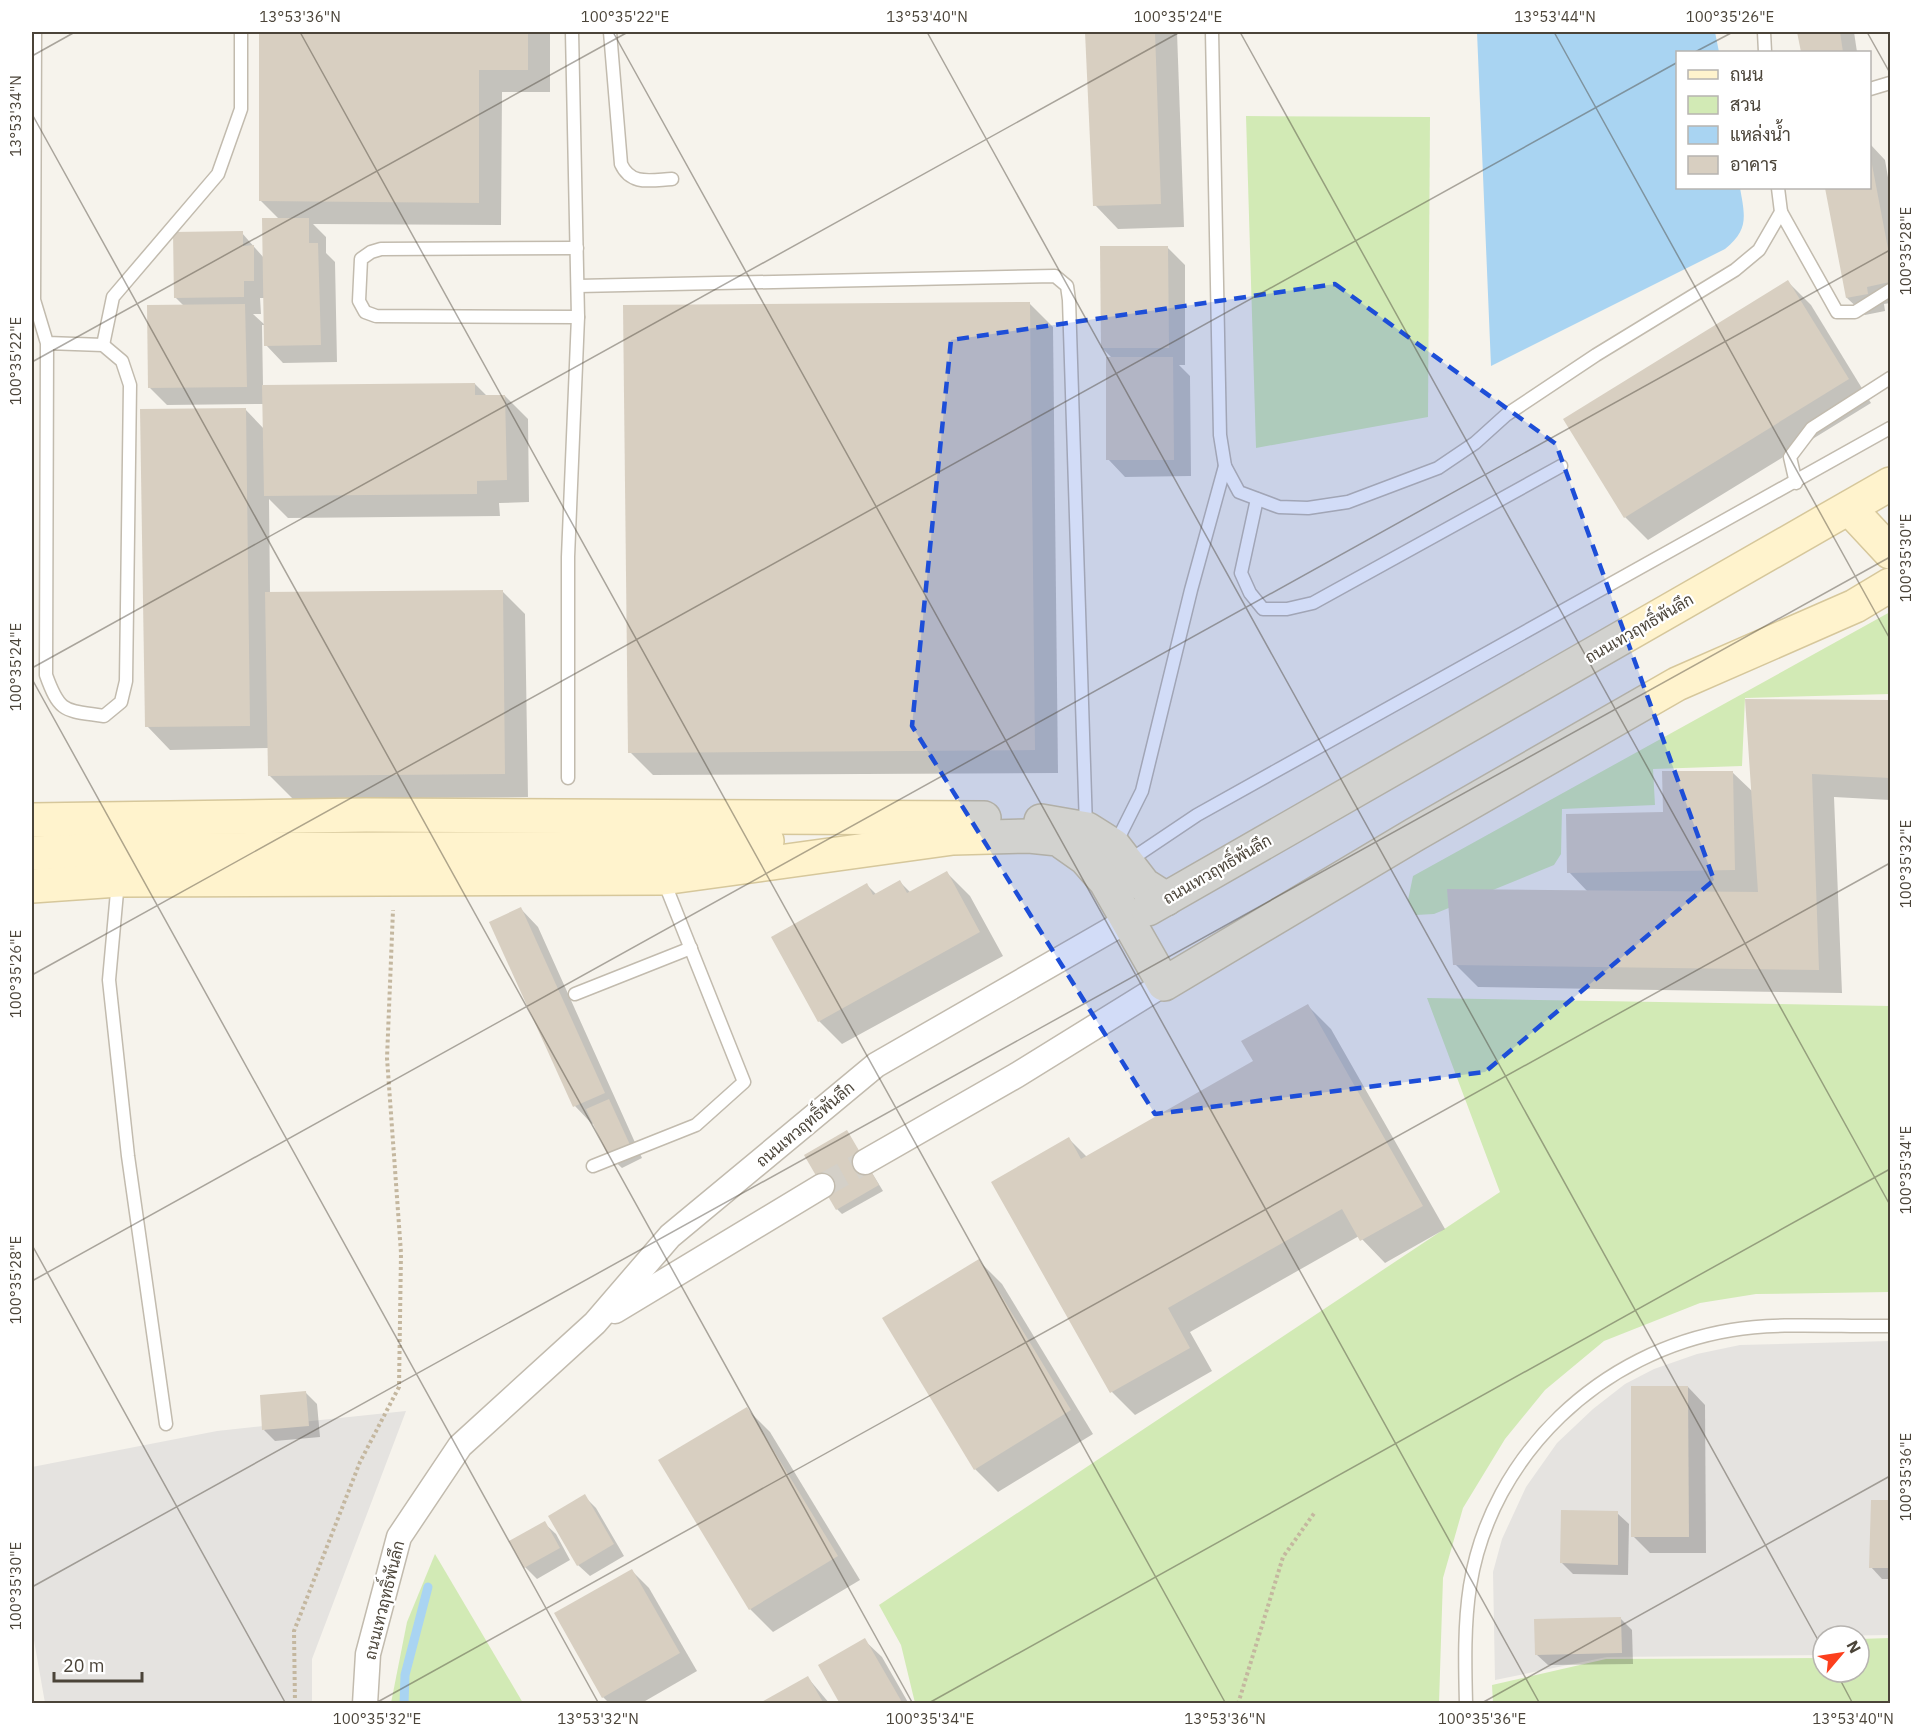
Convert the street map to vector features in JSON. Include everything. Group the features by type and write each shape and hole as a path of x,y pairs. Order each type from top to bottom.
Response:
{"street":[{"name":"ถนนเทวฤทธิ์พันลึก","path":"365,1704 368,1654 399,1537 460,1446 596,1323 670,1236 876,1065 1890,484"},
{"path":"1849,508 1890,552"},
{"path":"865,1162 1017,1076 1164,984 1404,841 1677,684 1855,606 1890,585"},
{"path":"32,820 366,815 682,818 952,816 1055,822 1086,830 1120,854 1144,885 1166,899"},
{"path":"32,853 128,850 691,848 734,846 952,816"},
{"path":"32,886 118,880 663,878 953,838 1029,836 1058,839 1085,858 1106,882 1164,984"},
{"name":"ถนนเทวฤทธิ์พันลึก","path":"596,1323 822,1186"}],"lane":[{"path":"35,32 34,300 48,343 46,675 55,700 68,711 104,716 121,702 126,681 130,385 122,361 103,345 48,343"},
{"path":"103,345 113,297 218,174 241,109 241,32"},
{"path":"567,778 568,557 578,317 572,32"},
{"path":"610,32 621,164 626,174 637,181 672,179"},
{"path":"1212,32 1220,435 1225,466 1239,492 1279,507 1299,508 1348,502 1438,468 1475,443 1506,415 1596,355 1735,270 1759,250 1781,212"},
{"path":"1764,32 1765,51"},
{"path":"1871,88 1890,83"},
{"path":"1778,189 1781,212 1837,312 1855,312 1890,290"},
{"path":"577,248 381,249 361,259 359,300 365,312 376,316 578,317"},
{"path":"578,286 1055,276 1066,286 1070,312 1086,830"},
{"path":"1796,483 1790,457 1812,428 1890,378"},
{"path":"1120,854 1197,815 1536,624 1796,483 1890,428"},
{"path":"1120,854 1142,791 1191,590 1225,466"},
{"path":"1257,499 1241,573 1250,593 1263,609 1287,609 1313,603 1562,466"},
{"path":"593,1166 696,1125 744,1082 663,878"},
{"path":"118,880 109,980 128,1156 166,1424"},
{"path":"575,994 691,948"},
{"path":"1466,1704 1470,1586 1481,1541 1501,1492 1522,1460 1552,1423 1581,1396 1617,1371 1659,1351 1732,1329 1890,1326"}],"path":[{"path":"295,1704 294,1630 360,1462 399,1387 401,1253 387,1058 395,879"},
{"path":"1238,1704 1282,1557 1315,1512"}],"highlighted area":[{"path":"1335,284 1556,444 1714,880 1485,1072 1155,1114 912,726 951,340"}],"green space":[{"path":"1246,116 1430,117 1428,417 1256,448"},
{"path":"1890,612 1890,694 1745,698 1742,766 1653,769 1655,805 1562,809 1561,854 1554,865 1434,914 1416,915 1408,900 1413,876"},
{"path":"1427,998 1890,1006 1890,1292 1756,1294 1700,1303 1604,1341 1545,1390 1505,1439 1463,1508 1443,1578 1439,1703 915,1703 901,1645 879,1605 1500,1192"},
{"path":"435,1554 523,1703 391,1703 407,1622"},
{"path":"1890,1638 1890,1703 1493,1703 1492,1685 1606,1659 1811,1658 1811,1684 1871,1684 1871,1639"}],"shaded area":[{"path":"1890,1341 1890,1635 1871,1635 1871,1624 1811,1624 1811,1655 1607,1657 1495,1680 1493,1572 1502,1539 1526,1487 1557,1443 1593,1409 1625,1384 1654,1369 1697,1354 1740,1345"},
{"path":"406,1411 312,1659 312,1703 45,1703 32,1629 32,1467 217,1431"}],"water":[{"path":"1477,32 1715,32 1719,51 1676,51 1676,189 1740,189 1744,215 1742,229 1738,235 1725,249 1491,366"}],"building":[{"path":"259,32 528,32 528,70 479,70 479,203 259,201"},
{"path":"1085,32 1155,32 1161,204 1093,206"},
{"path":"1797,32 1840,32 1843,51 1801,51"},
{"path":"1871,159 1890,259 1890,282 1867,287 1868,294 1846,298 1825,189 1871,189"},
{"path":"262,218 309,218 309,243 318,243 321,345 264,346"},
{"path":"243,231 243,246 254,245 254,281 244,281 244,297 174,298 173,232"},
{"path":"1100,246 1168,246 1169,348 1101,348"},
{"path":"1788,280 1849,379 1624,518 1563,419"},
{"path":"1030,302 1035,750 628,753 623,305"},
{"path":"245,304 247,387 148,388 147,305"},
{"path":"1106,357 1173,357 1174,460 1106,460"},
{"path":"475,383 475,395 505,395 507,480 477,481 477,494 264,496 262,385"},
{"path":"246,408 250,726 145,727 140,409"},
{"path":"503,590 505,774 268,776 265,592"},
{"path":"1745,699 1890,700 1890,778 1812,774 1819,970 1453,965 1447,889 1758,892"},
{"path":"1662,771 1733,771 1735,870 1567,873 1566,814 1663,812"},
{"path":"947,871 980,932 818,1022 771,937 867,883 873,895 900,880 907,893"},
{"path":"521,907 605,1093 573,1107 489,922"},
{"path":"1308,1004 1423,1206 1360,1241 1342,1209 1168,1308 1190,1348 1110,1393 991,1182 1069,1137 1081,1159 1253,1061 1241,1041"},
{"path":"609,1099 631,1147 609,1158 586,1109"},
{"path":"847,1130 879,1185 836,1210 804,1155"},
{"path":"979,1259 1071,1410 974,1470 882,1318"},
{"path":"1631,1386 1688,1386 1689,1537 1631,1537"},
{"path":"306,1391 309,1426 262,1430 260,1395"},
{"path":"747,1407 838,1556 749,1610 658,1460"},
{"path":"585,1494 614,1544 577,1566 548,1516"},
{"path":"1871,1500 1890,1500 1890,1568 1869,1568"},
{"path":"1561,1510 1618,1511 1618,1565 1560,1563"},
{"path":"545,1521 560,1548 524,1568 509,1541"},
{"path":"632,1569 680,1653 602,1698 554,1613"},
{"path":"1621,1617 1622,1653 1535,1655 1534,1619"},
{"path":"865,1638 903,1704 840,1704 818,1665"},
{"path":"808,1676 824,1704 758,1704"}],"waterway":[{"path":"404,1704 405,1675 428,1587"}],"tunnel":[{"path":"822,1186 865,1162"}]}
